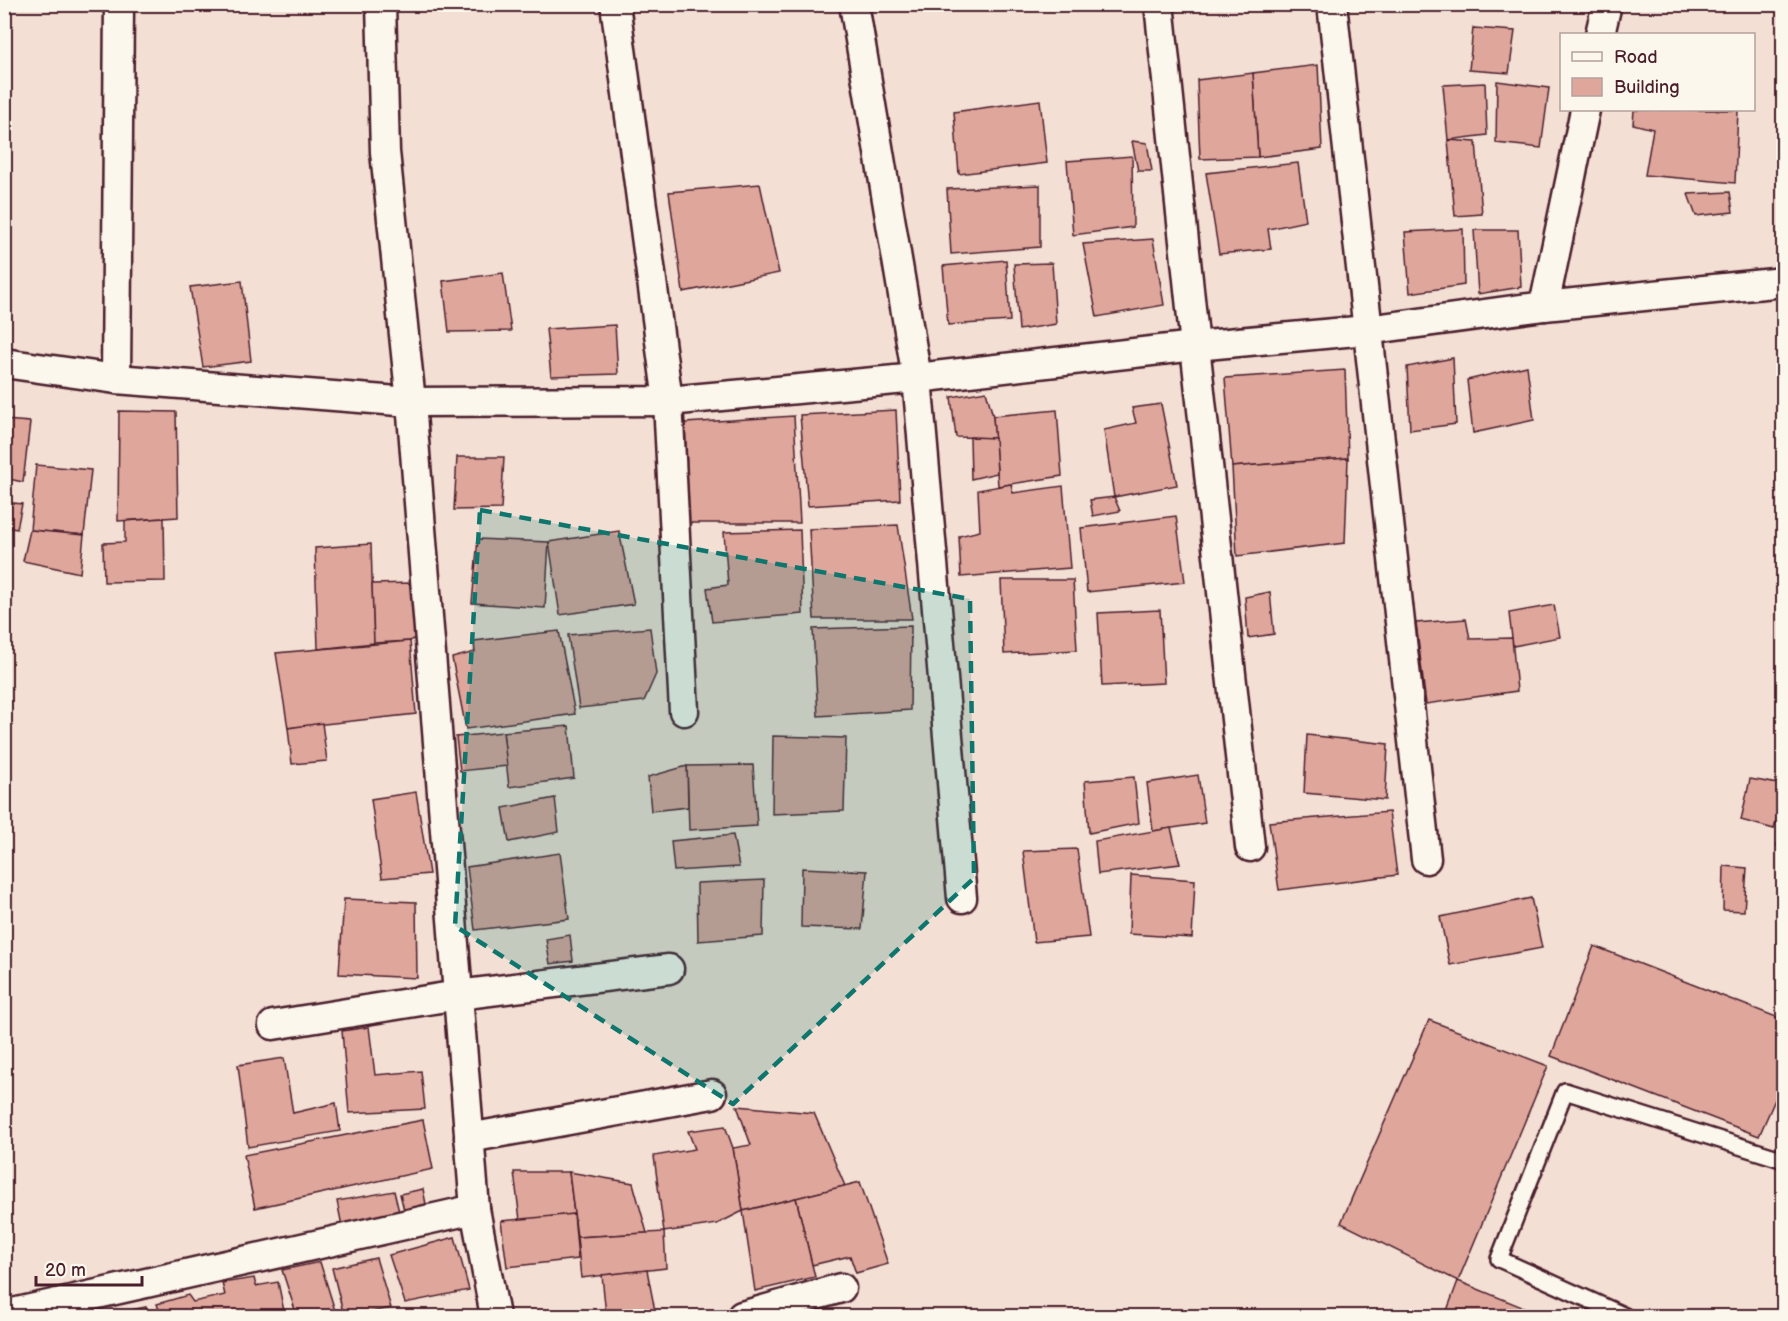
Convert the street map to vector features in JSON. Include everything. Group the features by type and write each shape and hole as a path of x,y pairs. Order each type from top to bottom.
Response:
{"street":[{"path":"116,379 119,4"},
{"path":"381,4 386,152 411,402 475,1209 495,1317"},
{"path":"615,4 668,401 684,711"},
{"path":"854,4 917,378 962,898"},
{"path":"1159,4 1250,847"},
{"path":"1332,4 1426,858"},
{"path":"1600,33 1607,4"},
{"path":"1544,306 1585,111"},
{"path":"4,363 116,379 411,402 668,401 917,378 1195,346 1367,330 1544,306 1784,282"},
{"path":"273,1025 458,995 669,969"},
{"path":"469,1138 712,1094"},
{"path":"4,1316 475,1209"},
{"path":"742,1317 841,1288"}],"lane":[{"path":"1625,1317 1499,1259 1565,1091 1784,1160"}],"highlighted area":[{"path":"480,510 970,599 974,878 733,1104 455,926"}],"building":[{"path":"1473,28 1515,31 1509,73 1469,70"},
{"path":"1318,65 1322,149 1258,157 1253,73"},
{"path":"1253,73 1258,157 1200,159 1197,80"},
{"path":"1497,81 1549,88 1541,148 1496,143"},
{"path":"1485,83 1487,135 1448,140 1443,85"},
{"path":"1040,100 1047,163 959,174 954,112"},
{"path":"1634,111 1738,111 1735,183 1645,175 1653,129 1633,124"},
{"path":"1448,140 1476,142 1482,214 1455,216"},
{"path":"1132,141 1147,143 1152,171 1138,171"},
{"path":"1132,156 1133,227 1073,235 1067,161"},
{"path":"1298,163 1306,221 1268,229 1271,249 1219,254 1206,173"},
{"path":"760,184 779,273 683,292 669,192"},
{"path":"1040,185 1040,247 951,254 947,189"},
{"path":"1730,192 1733,212 1696,216 1688,194"},
{"path":"1463,229 1464,285 1410,293 1405,232"},
{"path":"1474,230 1518,230 1521,287 1478,294"},
{"path":"1153,239 1164,305 1097,317 1083,244"},
{"path":"1006,260 1010,321 948,325 943,266"},
{"path":"1052,263 1056,324 1019,330 1014,264"},
{"path":"503,273 511,331 449,332 443,281"},
{"path":"242,281 251,361 203,367 190,287"},
{"path":"615,325 618,374 551,376 546,329"},
{"path":"1453,358 1456,424 1410,430 1407,367"},
{"path":"1527,366 1534,420 1473,433 1467,380"},
{"path":"1345,370 1348,458 1232,467 1225,378"},
{"path":"986,391 993,416 995,438 956,437 951,397"},
{"path":"1161,404 1177,485 1114,497 1104,430 1136,423 1132,408"},
{"path":"896,410 900,500 808,506 800,415"},
{"path":"1057,410 1062,476 998,486 993,416"},
{"path":"119,411 176,412 178,517 118,521"},
{"path":"794,416 800,523 689,523 685,423"},
{"path":"4,420 30,422 23,482 4,478"},
{"path":"970,437 995,438 997,473 971,479"},
{"path":"457,457 504,457 501,509 454,510"},
{"path":"1348,458 1345,543 1237,556 1232,467"},
{"path":"36,465 91,470 84,535 30,530"},
{"path":"1011,484 1013,493 1063,486 1070,568 961,577 959,536 980,531 978,490"},
{"path":"1114,497 1120,511 1093,516 1090,500"},
{"path":"4,502 22,504 17,529 4,527"},
{"path":"1176,516 1185,582 1087,592 1081,528"},
{"path":"164,518 165,581 104,582 103,543 125,542 125,521"},
{"path":"898,525 912,619 814,619 809,529"},
{"path":"30,530 84,535 80,573 23,561"},
{"path":"800,530 803,614 712,622 707,588 728,585 724,532"},
{"path":"619,531 634,604 560,615 549,542"},
{"path":"478,539 549,542 545,608 472,603"},
{"path":"371,544 374,643 318,649 315,548"},
{"path":"1001,580 1073,580 1077,650 1004,654"},
{"path":"412,583 417,637 410,641 374,643 372,584"},
{"path":"1270,592 1274,634 1248,638 1245,597"},
{"path":"1554,605 1560,637 1513,646 1509,613"},
{"path":"1160,610 1164,683 1102,686 1098,613"},
{"path":"1466,619 1470,639 1512,638 1517,691 1426,704 1416,623"},
{"path":"911,626 910,710 818,716 813,629"},
{"path":"650,628 656,674 644,701 579,708 568,635"},
{"path":"559,631 575,714 466,729 452,658 475,652 474,641"},
{"path":"410,641 416,714 288,728 276,653"},
{"path":"322,723 327,761 292,764 288,728"},
{"path":"569,726 574,778 509,787 503,732"},
{"path":"503,732 507,766 460,771 456,737"},
{"path":"1307,735 1388,744 1385,800 1304,793"},
{"path":"773,736 846,738 844,811 772,814"},
{"path":"753,765 757,826 689,830 687,766"},
{"path":"687,766 688,807 651,811 648,777"},
{"path":"1198,775 1205,823 1153,831 1147,783"},
{"path":"1134,777 1139,823 1089,833 1085,781"},
{"path":"1750,779 1784,785 1774,829 1741,820"},
{"path":"416,792 429,874 382,878 371,799"},
{"path":"555,798 559,832 509,842 503,808"},
{"path":"1389,812 1397,875 1279,890 1269,822"},
{"path":"1784,822 1784,847 1777,846"},
{"path":"1171,828 1180,864 1098,874 1095,841"},
{"path":"733,835 739,867 674,871 671,841"},
{"path":"1077,849 1089,937 1034,942 1023,851"},
{"path":"560,853 569,919 475,930 467,867"},
{"path":"1724,866 1747,868 1744,911 1723,910"},
{"path":"802,868 867,871 862,929 801,927"},
{"path":"1131,875 1195,880 1192,938 1129,934"},
{"path":"764,880 763,936 698,941 697,883"},
{"path":"1531,898 1542,948 1450,965 1440,917"},
{"path":"344,899 416,902 417,978 339,974"},
{"path":"570,935 573,961 550,964 546,939"},
{"path":"1594,946 1784,1020 1784,1079 1759,1136 1551,1056"},
{"path":"1429,1020 1548,1066 1458,1281 1341,1223"},
{"path":"369,1027 375,1075 421,1071 425,1109 349,1113 342,1031"},
{"path":"284,1058 293,1113 336,1103 340,1131 248,1147 238,1065"},
{"path":"737,1106 814,1113 845,1186 743,1211 733,1148 751,1145"},
{"path":"423,1120 433,1169 255,1208 244,1155"},
{"path":"725,1126 733,1148 743,1211 717,1224 664,1232 654,1156 695,1149 688,1131"},
{"path":"514,1172 569,1172 574,1214 520,1220"},
{"path":"569,1172 633,1183 647,1233 577,1237"},
{"path":"860,1182 888,1264 856,1273 850,1256 812,1265 796,1198"},
{"path":"423,1189 426,1204 404,1210 400,1194"},
{"path":"394,1191 400,1216 342,1226 337,1201"},
{"path":"796,1198 815,1277 755,1291 743,1211"},
{"path":"574,1214 578,1259 507,1267 501,1221"},
{"path":"664,1232 666,1268 581,1278 577,1237"},
{"path":"455,1237 469,1290 405,1303 389,1255"},
{"path":"376,1258 391,1308 344,1316 332,1268"},
{"path":"320,1262 336,1314 297,1316 282,1270"},
{"path":"647,1270 655,1311 606,1315 602,1275"},
{"path":"254,1278 256,1286 278,1282 285,1316 161,1316 157,1304 188,1295 193,1302 225,1295 222,1283"},
{"path":"1458,1281 1544,1316 1445,1316"},
{"path":"146,1307 148,1316 103,1316"},
{"path":"855,1311 856,1316 829,1316"}]}
